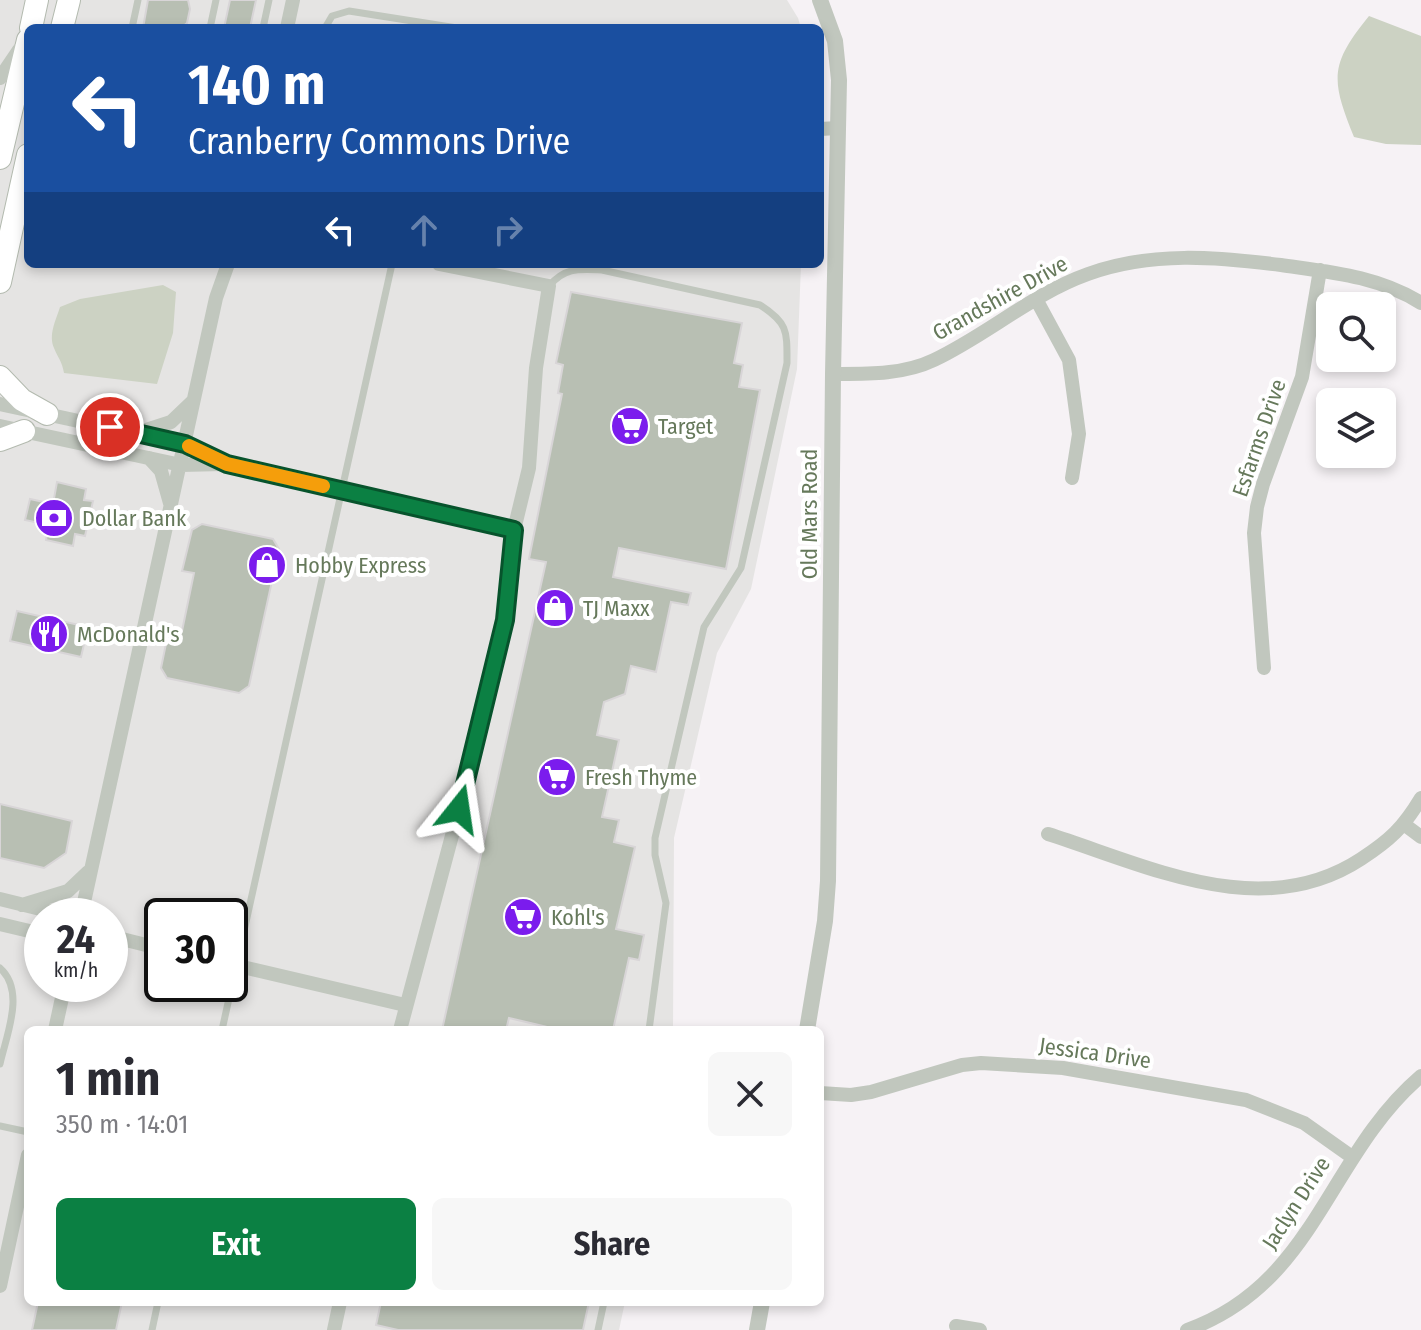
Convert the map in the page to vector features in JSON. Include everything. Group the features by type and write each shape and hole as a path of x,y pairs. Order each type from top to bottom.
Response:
{"main road":[{"path":"31,24 37,0"},
{"path":"63,24 69,0"},
{"path":"0,158 24,56"},
{"path":"0,282 24,173"},
{"path":"0,377 22,400 47,414"},
{"path":"0,440 24,431"}],"street":[{"path":"288,24 293,0"},
{"name":"Old Mars Road","path":"808,1026 825,921 828,881 839,80 835,41 820,0"},
{"path":"0,78 24,42"},
{"path":"824,129 838,128"},
{"name":"Grandshire Drive","path":"833,374 905,370 933,361 1036,299 1087,274 1179,256 1217,257 1355,276 1386,285 1421,303"},
{"path":"85,898 216,298 227,268"},
{"path":"401,1026 465,787 505,620 514,530 529,468 537,356 549,286 459,268"},
{"name":"Esfarms Drive","path":"1264,668 1254,533 1257,507 1302,377 1320,270"},
{"path":"1036,299 1069,360 1079,434 1072,478"},
{"path":"135,433 171,422 189,407 195,397"},
{"path":"0,404 185,444 227,464"},
{"path":"0,426 181,465 227,464"},
{"path":"148,458 165,479 171,510"},
{"path":"1048,834 1202,882 1240,890 1267,890 1301,885 1341,872 1405,825 1421,798"},
{"path":"1405,825 1421,837"},
{"path":"0,899 22,905 68,891 86,876 92,865"},
{"path":"0,924 24,931"},
{"path":"248,968 405,1005"},
{"path":"56,1026 61,1002"},
{"name":"Jessica Drive","path":"824,1093 851,1095 871,1092 962,1065 981,1063 1063,1068 1246,1100 1304,1123 1352,1157"},
{"name":"Jaclyn Drive","path":"1187,1330 1237,1305 1288,1260 1320,1214 1352,1157 1400,1094 1421,1076"},
{"path":"0,1286 24,1174"},
{"path":"334,1330 339,1306"},
{"path":"757,1330 761,1306"},
{"path":"956,1326 980,1330"}],"lane":[{"path":"133,24 138,0"},
{"path":"211,24 216,0"},
{"path":"264,24 269,0"},
{"path":"327,24 332,16 349,11 432,24"},
{"path":"248,900 391,268"},
{"path":"549,286 558,274 578,269 602,270 760,305 778,316 787,335 787,363 741,568 704,627 655,838 655,855 666,903 650,1026"},
{"path":"227,464 514,530"},
{"path":"0,968 12,987 14,1000 0,1064"},
{"path":"223,1026 227,1002"},
{"path":"0,1126 24,1131"},
{"path":"152,1330 157,1306"},
{"path":"598,1330 603,1306"}],"shaded area":[{"path":"0,0 787,0 798,18 800,24 24,24 24,268 801,268 797,369 751,589 717,653 674,838 673,1026 24,1026 24,1306 624,1306 619,1330 0,1330"},
{"path":"1369,16 1421,36 1421,145 1386,144 1354,137 1341,101 1338,74 1347,48"},
{"path":"163,285 176,292 173,333 157,384 64,373 52,338 60,307 80,299"}],"building":[{"path":"148,0 188,0 190,9 186,24 144,24"},
{"path":"230,0 256,0 251,24 225,24"},
{"path":"571,292 742,323 734,363 743,365 739,387 760,390 726,569 619,548 613,577 691,593 688,605 671,602 656,672 631,666 625,694 604,702 597,735 619,740 602,817 619,820 614,842 635,847 616,929 644,935 639,960 629,958 614,1026 543,1026 509,1018 507,1026 443,1026 546,562 529,559 562,394 558,393 563,365 556,363"},
{"path":"57,482 86,489 84,500 93,501 85,536 75,534 73,546 46,540 49,525 25,520 30,499 53,504"},
{"path":"202,524 273,539 279,549 249,686 239,693 167,678 161,668 169,629 182,631 194,573 182,571 192,530"},
{"name":"McDonald's","path":"17,611 88,627 81,657 10,641"},
{"path":"0,804 72,821 66,853 44,868 0,858"},
{"path":"37,1306 121,1306 116,1330 32,1330"},
{"path":"380,1306 588,1306 583,1330 398,1330 376,1325"}],"slow traffic":[{"path":"189,446 227,464 323,486"}],"place":[{"name":"Target","path":"630,426"},
{"name":"Dollar Bank","path":"54,518"},
{"name":"Hobby Express","path":"267,565"},
{"name":"TJ Maxx","path":"555,608"},
{"name":"McDonald's","path":"49,634"},
{"name":"Fresh Thyme","path":"557,777"},
{"name":"Kohl's","path":"523,917"}],"route":[{"path":"110,427 185,444 227,464 514,530 505,620 459,809"}]}
